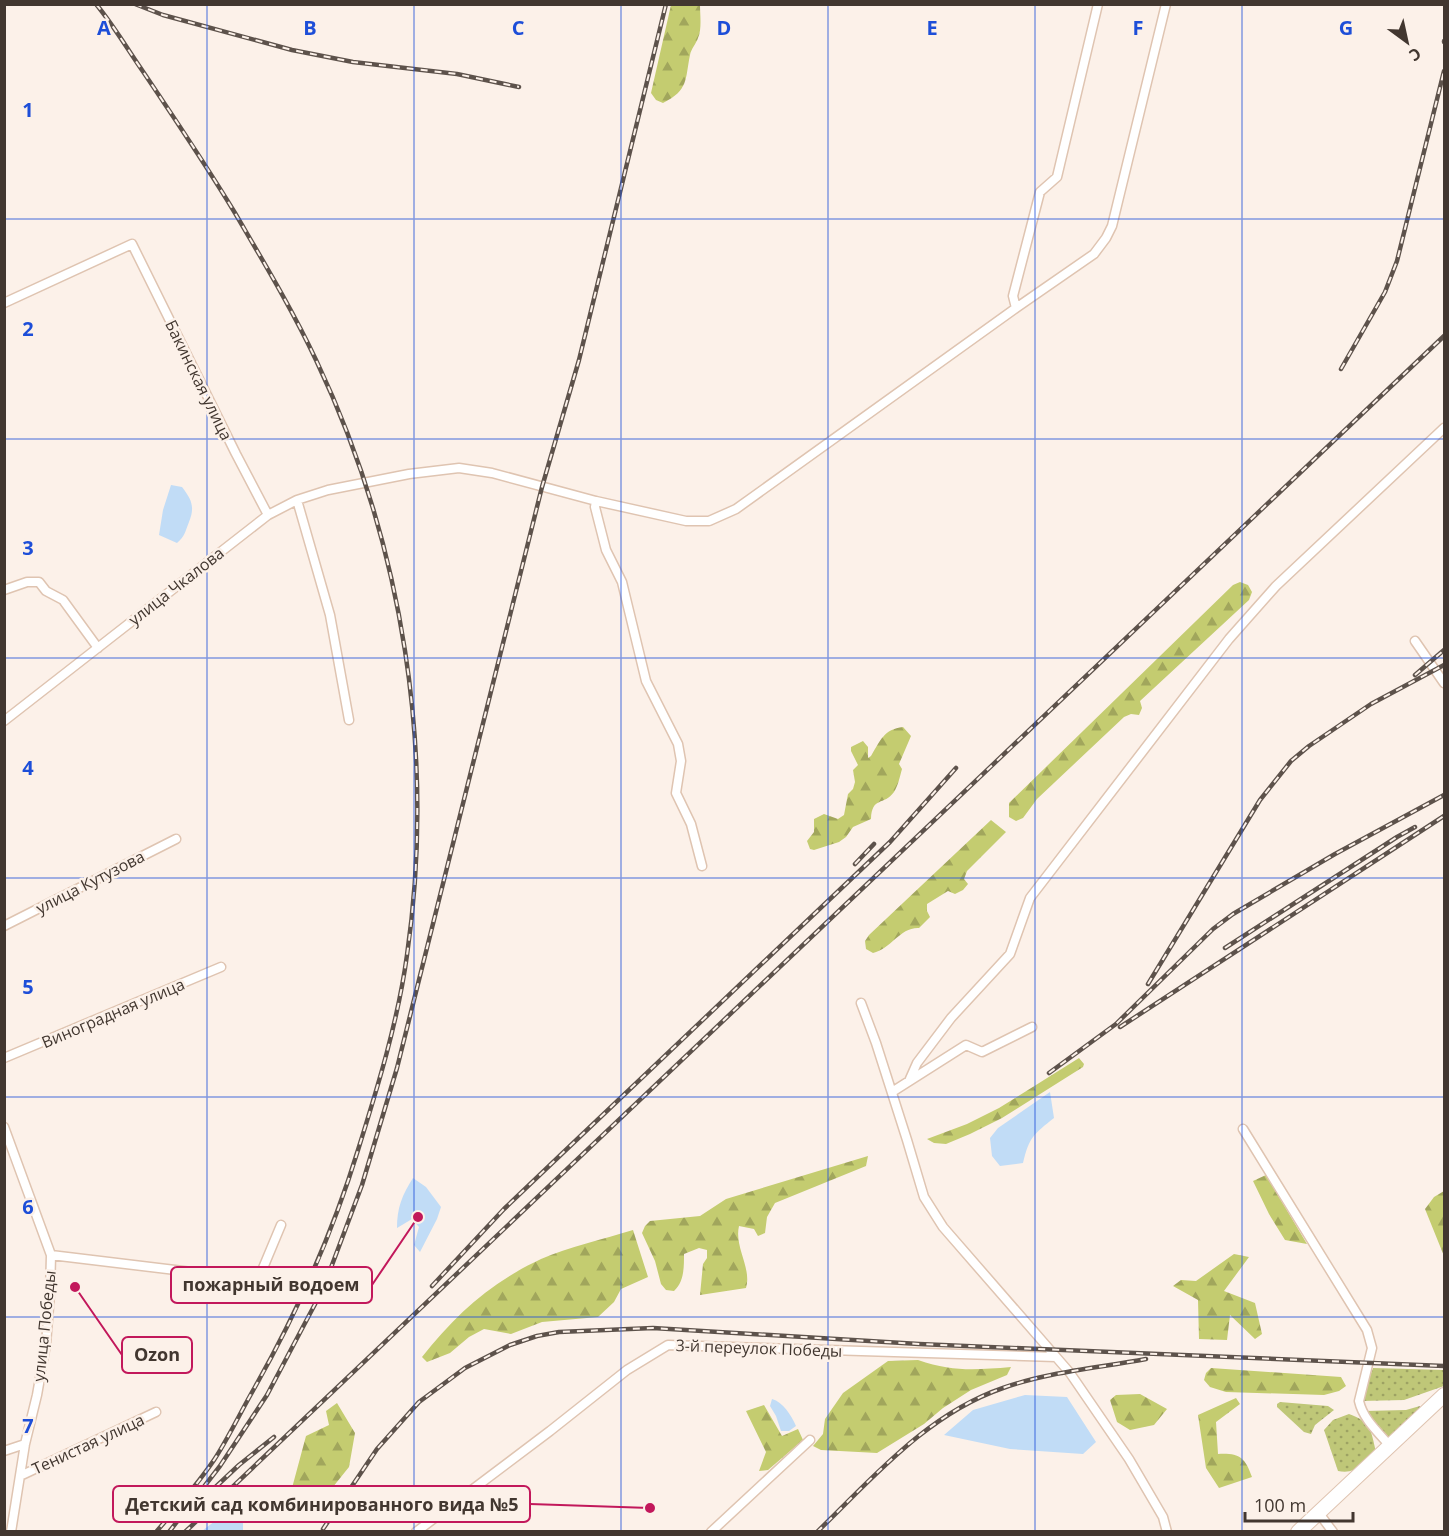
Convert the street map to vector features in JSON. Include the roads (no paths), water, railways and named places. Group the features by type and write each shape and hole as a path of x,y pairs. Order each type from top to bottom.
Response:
{"highway":[{"path":"1298,1532 1444,1395"}],"street":[{"path":"1016,308 1013,296 1040,192 1057,177 1098,4"},
{"name":"улица Чкалова","path":"4,721 268,515 297,500 364,482 436,469 459,468 492,473 596,501 686,521 719,519 736,509 1094,254 1112,226 1166,4"},
{"name":"Бакинская улица","path":"4,303 132,243 268,515"},
{"path":"909,1082 917,1063 951,1018 1010,954 1030,898 1140,754 1209,669 1229,639 1276,586 1444,428"},
{"path":"297,500 330,615 349,720"},
{"path":"596,501 595,507 606,550 622,582 646,681 678,744 681,761 676,793 691,824 702,866"},
{"path":"4,591 27,582 39,582 46,591 63,600 98,648"},
{"path":"1415,641 1444,683"},
{"name":"улица Кутузова","path":"4,926 176,839"},
{"name":"Виноградная улица","path":"4,1058 221,967"},
{"path":"861,1003 892,1092 924,1197 943,1227 1070,1373 1129,1458 1163,1518 1167,1532"},
{"path":"892,1092 966,1045 982,1052 1032,1027"},
{"name":"улица Победы","path":"4,1126 51,1255 46,1344 25,1444 11,1532"},
{"path":"1243,1129 1367,1330 1372,1348 1359,1401 1369,1422 1390,1446"},
{"path":"51,1255 258,1280 281,1225"},
{"name":"3-й переулок Победы","path":"416,1532 627,1370 668,1345 1056,1357"},
{"name":"Тенистая улица","path":"20,1476 156,1412"},
{"path":"711,1532 810,1440"},
{"path":"4,1451 25,1444"},
{"path":"1318,1512 1333,1532"}],"water":[{"path":"171,485 182,487 192,508 186,531 177,543 159,535 163,510"},
{"path":"1050,1092 1054,1118 1033,1137 1023,1163 1000,1166 992,1156 990,1138 998,1128"},
{"path":"413,1178 426,1187 441,1207 420,1252 414,1245 419,1227 412,1219 397,1228 401,1202"},
{"path":"1025,1395 1067,1397 1096,1442 1083,1454 1010,1449 944,1435 973,1410"},
{"path":"772,1399 783,1406 794,1422 796,1426 789,1431 781,1431 770,1406"},
{"path":"233,1507 243,1515 243,1531 202,1531"}],"railway":[{"path":"96,4 179,125 235,213 307,341 346,430 371,502 391,576 405,651 414,727 417,803 415,879 403,980 387,1053 337,1212 326,1242 286,1329 225,1442 201,1479 156,1532"},
{"path":"135,4 163,15 292,50 353,62 457,74 519,87"},
{"path":"169,1532 220,1466 267,1395 323,1289 362,1185 397,1068 542,487 579,360 666,4"},
{"path":"1341,369 1385,292 1397,261 1444,71"},
{"path":"185,1532 1444,336"},
{"path":"1415,675 1444,650"},
{"path":"1148,984 1260,800 1291,761 1371,704 1444,665"},
{"path":"432,1286 504,1209 890,842 956,768"},
{"path":"1049,1073 1116,1024 1213,929 1233,914 1335,854 1444,795"},
{"path":"1120,1027 1444,816"},
{"path":"1225,948 1415,827"},
{"path":"855,864 874,844"},
{"path":"323,1529 377,1449 419,1402 465,1368 510,1345 559,1332 653,1328 919,1344 1444,1366"},
{"path":"817,1532 902,1450 950,1414 975,1399 1038,1378 1146,1359"},
{"path":"206,1496 274,1437"}],"place":[{"name":"пожарный водоем","path":"418,1217"},
{"name":"Ozon","path":"75,1287"},
{"name":"Детский сад комбинированного вида №5","path":"650,1508"}]}
